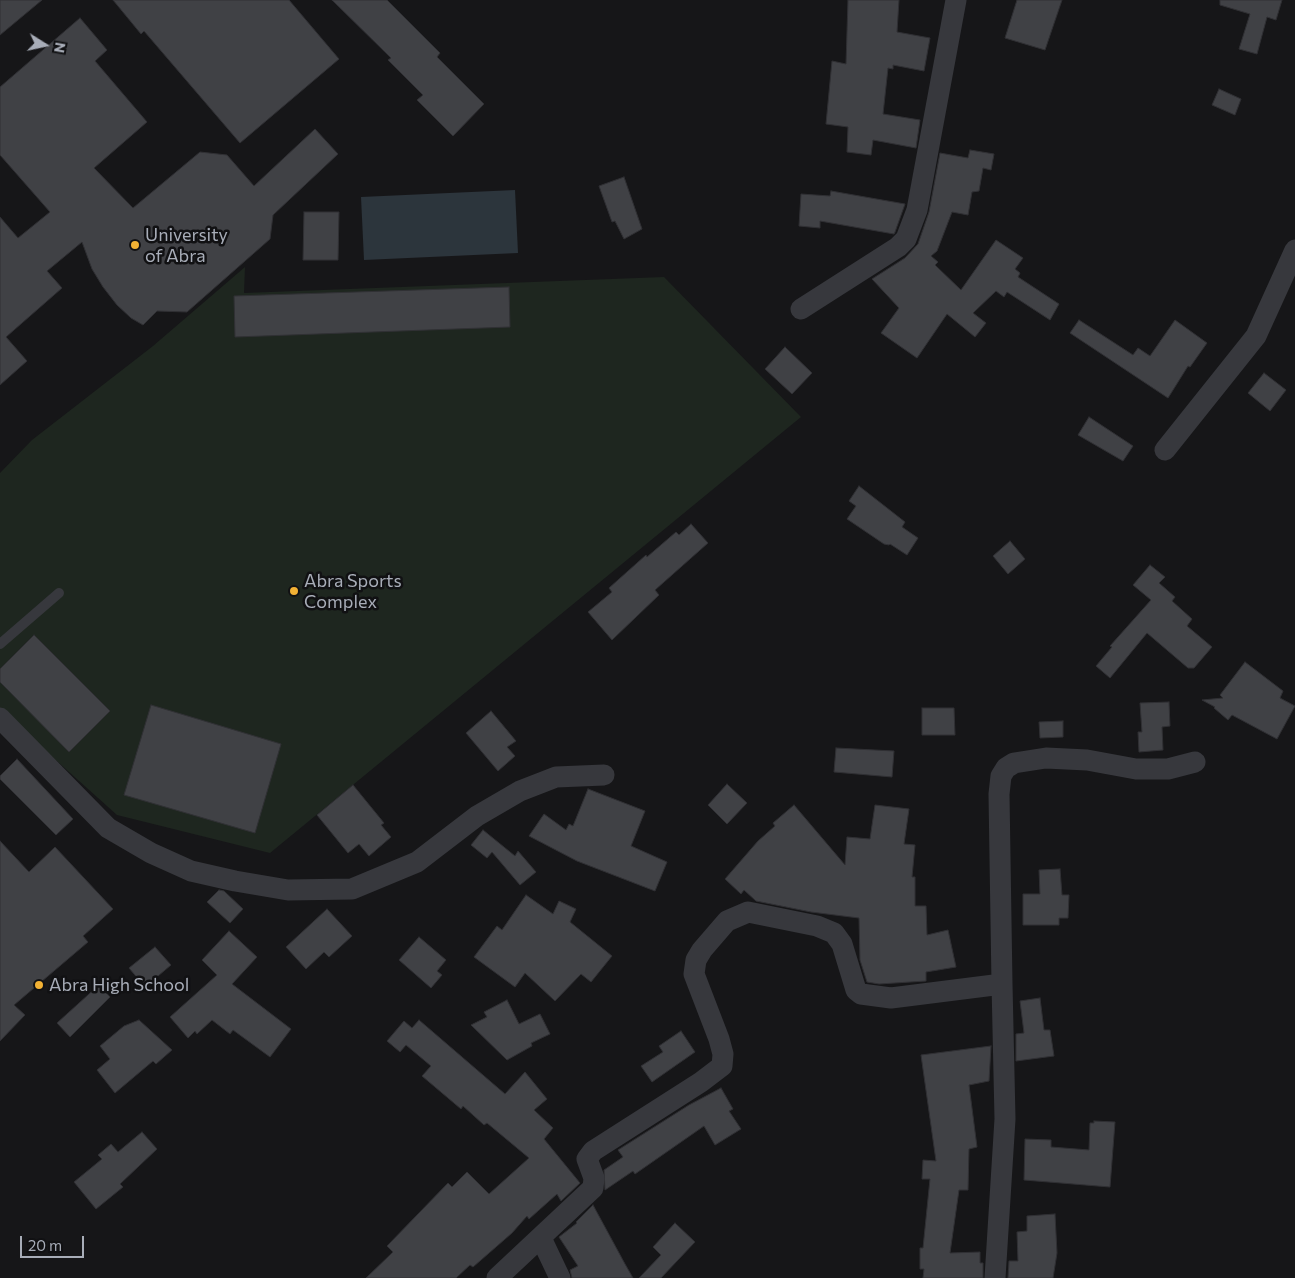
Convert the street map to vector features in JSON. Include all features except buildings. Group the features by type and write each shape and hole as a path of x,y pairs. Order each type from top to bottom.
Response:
{"street":[{"path":"801,309 898,247 906,239 917,210 956,0"},
{"path":"1165,450 1256,336 1295,250"},
{"path":"0,718 108,828 151,853 191,871 235,882 288,890 352,889 416,862 477,816 520,791 556,777 604,775"},
{"path":"995,1278 1004,1119 999,794 1001,776 1006,768 1014,763 1046,758 1087,760 1136,769 1168,769 1195,762"},
{"path":"497,1278 593,1188 594,1178 587,1159 593,1150 701,1082 722,1066 723,1054 720,1039 694,974 696,960 702,950 727,921 740,913 757,912 817,926 834,933 842,944 856,990 868,996 890,998 1002,984"},
{"path":"541,1238 560,1278"}],"lane":[{"path":"0,644 59,594"}],"shaded area":[{"path":"515,190 518,253 364,260 361,197"},
{"name":"Abra Sports Complex","path":"245,267 244,293 664,277 801,417 270,853 117,815 0,710 0,473 32,440 153,346"}],"place":[{"name":"University of Abra","path":"135,245"},
{"name":"Abra Sports Complex","path":"294,591"},
{"name":"Abra High School","path":"39,985"}]}
